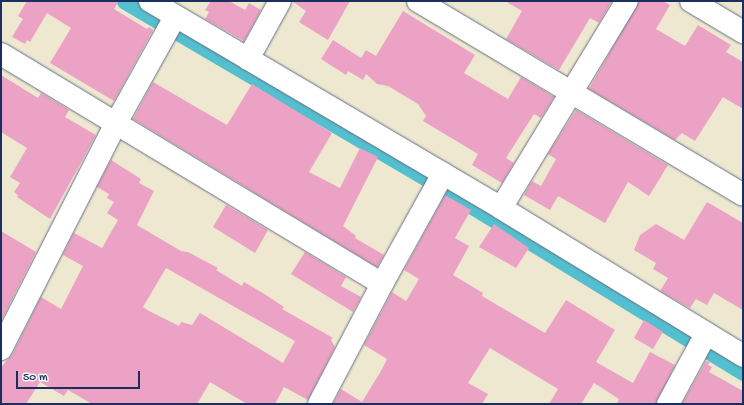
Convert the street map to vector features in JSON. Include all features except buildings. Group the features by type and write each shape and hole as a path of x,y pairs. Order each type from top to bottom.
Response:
{"street":[{"path":"150,1 501,208 743,356"},
{"path":"248,59 280,1"},
{"path":"418,1 571,94 743,195"},
{"path":"501,208 627,1"},
{"path":"690,1 743,32"},
{"path":"1,349 116,122 175,16"},
{"path":"1,54 116,122 382,284"},
{"path":"319,404 382,284 443,174"},
{"path":"668,404 706,334"}],"waterway":[{"path":"125,1 429,179"},
{"path":"443,188 743,372"}]}
